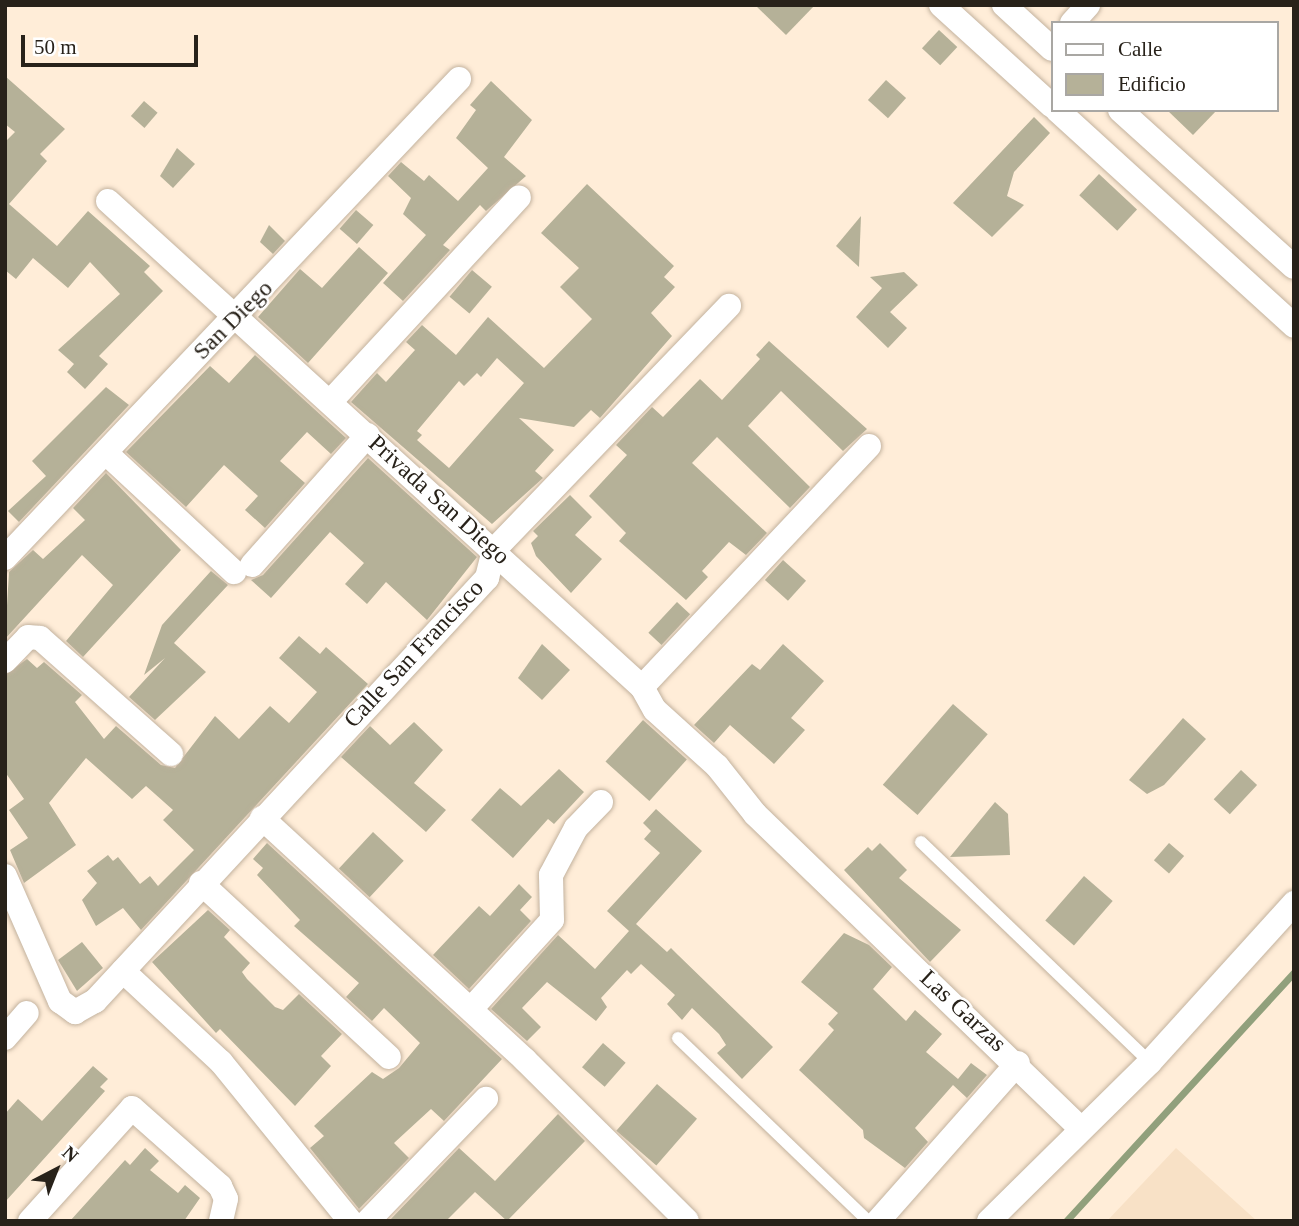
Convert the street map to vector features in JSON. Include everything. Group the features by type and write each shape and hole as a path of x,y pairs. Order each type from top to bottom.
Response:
{"street":[{"path":"941,5 1050,104"},
{"path":"1004,5 1050,46"},
{"path":"1074,21 1088,5"},
{"name":"San Diego","path":"5,558 232,316 264,290 458,79"},
{"path":"1059,112 1294,326"},
{"path":"1122,112 1294,267"},
{"path":"331,401 519,197"},
{"path":"1188,228 1217,198"},
{"name":"Privada San Diego","path":"108,201 232,316 331,401 642,687 655,710 717,766 755,814"},
{"name":"Calle San Francisco","path":"95,1001 201,883 487,578 494,550 729,306"},
{"path":"106,453 243,568 368,435"},
{"path":"642,687 869,446"},
{"path":"5,661 28,637 40,638 172,754"},
{"path":"471,1010 552,920 551,875 576,828 601,802"},
{"name":"Las Garzas","path":"755,814 1018,1063 878,1221"},
{"path":"262,818 471,1010 687,1221"},
{"path":"5,876 60,1001 75,1012 95,1001 123,995 160,1002"},
{"path":"201,883 389,1057"},
{"path":"989,1221 1079,1127 1150,1062 1294,903"},
{"path":"123,971 160,1002 221,1062 350,1221"},
{"path":"5,1038 27,1013"},
{"path":"1018,1063 1079,1127"},
{"path":"368,1221 486,1099"},
{"path":"30,1221 132,1108 220,1186 224,1210"}],"lane":[{"path":"921,842 1150,1062"},
{"path":"678,1038 868,1221"}],"shaded area":[{"path":"1176,1148 1257,1221 1107,1221"}],"building":[{"path":"755,5 815,5 786,35"},
{"path":"939,30 957,47 940,65 922,48"},
{"path":"5,76 65,129 40,154 47,161 9,204 57,246 88,211 150,266 144,272 163,291 99,356 108,364 85,389 67,372 74,364 58,350 120,294 90,262 68,288 33,258 16,279 5,270 5,142 15,132 5,124"},
{"path":"886,80 906,98 888,118 868,100"},
{"path":"491,81 532,120 504,157 526,176 486,211 480,205 443,245 450,250 403,301 383,283 426,235 403,214 411,198 388,176 401,162 424,181 429,175 458,201 488,168 456,138 476,110 470,105"},
{"path":"144,101 158,113 144,128 131,116"},
{"path":"1169,112 1215,112 1193,135"},
{"path":"1034,117 1050,133 1014,172 1007,196 1024,205 992,237 953,203"},
{"path":"177,148 195,164 173,188 160,176"},
{"path":"1099,174 1137,209 1117,231 1079,195"},
{"path":"587,184 674,266 664,277 675,287 651,313 672,336 600,418 591,410 574,427 519,418 554,450 535,471 543,478 492,524 351,402 377,373 386,382 415,350 406,342 422,325 456,355 488,317 544,368 592,319 560,287 579,268 541,233","holes":["497,358 524,383 449,468 417,440 422,435 417,431 459,381 464,386 477,373 481,377"]},
{"path":"356,210 373,225 357,244 340,229"},
{"path":"861,216 859,267 836,246"},
{"path":"269,225 285,241 273,254 260,242"},
{"path":"359,247 388,273 308,363 258,317 300,269 322,288"},
{"path":"472,270 492,287 469,314 450,297"},
{"path":"904,272 918,285 890,312 907,328 888,348 856,317 882,288 870,277"},
{"path":"769,341 867,429 843,451 781,391 748,426 810,487 790,508 717,437 692,463 767,533 746,555 729,542 702,571 708,577 686,600 619,541 626,533 589,496 627,455 616,445 652,407 663,417 700,379 722,400 760,359 756,355"},
{"path":"255,355 346,438 331,454 307,432 280,461 305,483 265,528 245,510 258,496 224,465 186,507 126,452 210,366 229,383"},
{"path":"106,387 129,405 19,522 8,511 46,476 32,461"},
{"path":"368,458 477,557 427,620 386,582 367,604 345,584 364,563 330,532 271,598 251,580 263,575"},
{"path":"106,473 181,550 83,657 66,641 113,585 82,555 5,639 9,572 33,550 43,559 85,520 73,508"},
{"path":"570,495 592,517 575,535 602,559 571,593 536,556 531,543 538,536 533,531"},
{"path":"783,560 806,581 788,601 765,580"},
{"path":"211,571 228,585 174,643 206,672 155,720 129,697 165,658 144,675 162,625"},
{"path":"677,602 690,614 662,645 648,633"},
{"path":"299,636 320,654 326,647 368,684 141,930 123,908 96,926 82,900 97,883 87,871 108,855 113,861 118,857 140,884 150,876 158,886 194,850 163,820 173,810 146,786 132,799 86,758 49,803 76,845 24,883 10,850 28,838 9,810 24,799 5,772 5,675 27,659 37,668 44,662 82,695 75,702 104,739 116,726 161,765 175,768 215,716 239,739 270,706 289,723 317,692 279,658"},
{"path":"542,644 570,670 542,700 518,678"},
{"path":"783,644 824,681 791,718 805,730 774,764 730,725 714,743 694,725 752,664 760,670"},
{"path":"953,704 988,734 918,815 883,785"},
{"path":"1183,718 1206,739 1164,785 1147,794 1129,780"},
{"path":"643,720 687,759 649,801 606,762"},
{"path":"414,722 443,750 414,783 446,810 426,832 341,757 370,726 390,745"},
{"path":"559,769 584,792 554,824 548,819 513,858 471,820 500,788 521,806"},
{"path":"1241,770 1257,785 1230,814 1214,799"},
{"path":"995,802 1008,814 1010,855 950,857"},
{"path":"656,809 702,851 636,924 667,952 671,948 773,1047 742,1079 717,1053 726,1045 719,1034 692,1008 682,1020 667,1004 675,995 641,964 631,974 627,970 601,998 607,1007 596,1021 547,982 522,1008 541,1027 527,1041 491,1009 558,935 595,969 629,931 607,911 660,853 644,839 651,831 643,823"},
{"path":"373,832 404,861 370,897 339,869"},
{"path":"267,843 502,1059 444,1121 431,1109 394,1143 409,1158 359,1209 310,1148 324,1136 314,1126 372,1072 383,1079 399,1068 420,1043 384,1008 372,1021 346,997 359,983 294,926 300,920 257,875 263,868 253,859"},
{"path":"880,843 907,870 899,878 961,930 930,962 844,870 868,847 872,851"},
{"path":"1169,843 1184,856 1169,873 1154,860"},
{"path":"1084,876 1113,901 1074,945 1045,921"},
{"path":"519,884 532,897 520,910 531,921 469,989 433,955 479,906 490,916"},
{"path":"208,910 230,930 224,937 250,963 242,972 275,1007 283,1010 299,994 342,1034 321,1056 331,1066 295,1106 220,1029 216,1033 152,962"},
{"path":"844,933 869,945 892,967 873,989 906,1021 915,1010 942,1034 926,1052 958,1079 971,1063 987,1075 967,1098 953,1085 915,1128 928,1142 905,1168 864,1138 863,1130 799,1070 834,1030 828,1024 838,1013 801,982"},
{"path":"82,942 103,968 77,991 58,960"},
{"path":"603,1043 626,1063 605,1087 582,1067"},
{"path":"93,1066 108,1079 100,1087 105,1091 5,1202 5,1114 18,1099 42,1121"},
{"path":"657,1084 697,1119 656,1166 616,1131"},
{"path":"558,1114 585,1141 507,1221 475,1192 446,1221 389,1221 459,1148 495,1181"},
{"path":"145,1148 159,1161 150,1170 178,1193 185,1185 200,1198 184,1221 70,1221 125,1160 130,1165"}],"waterway":[{"path":"1066,1221 1294,972"}]}
